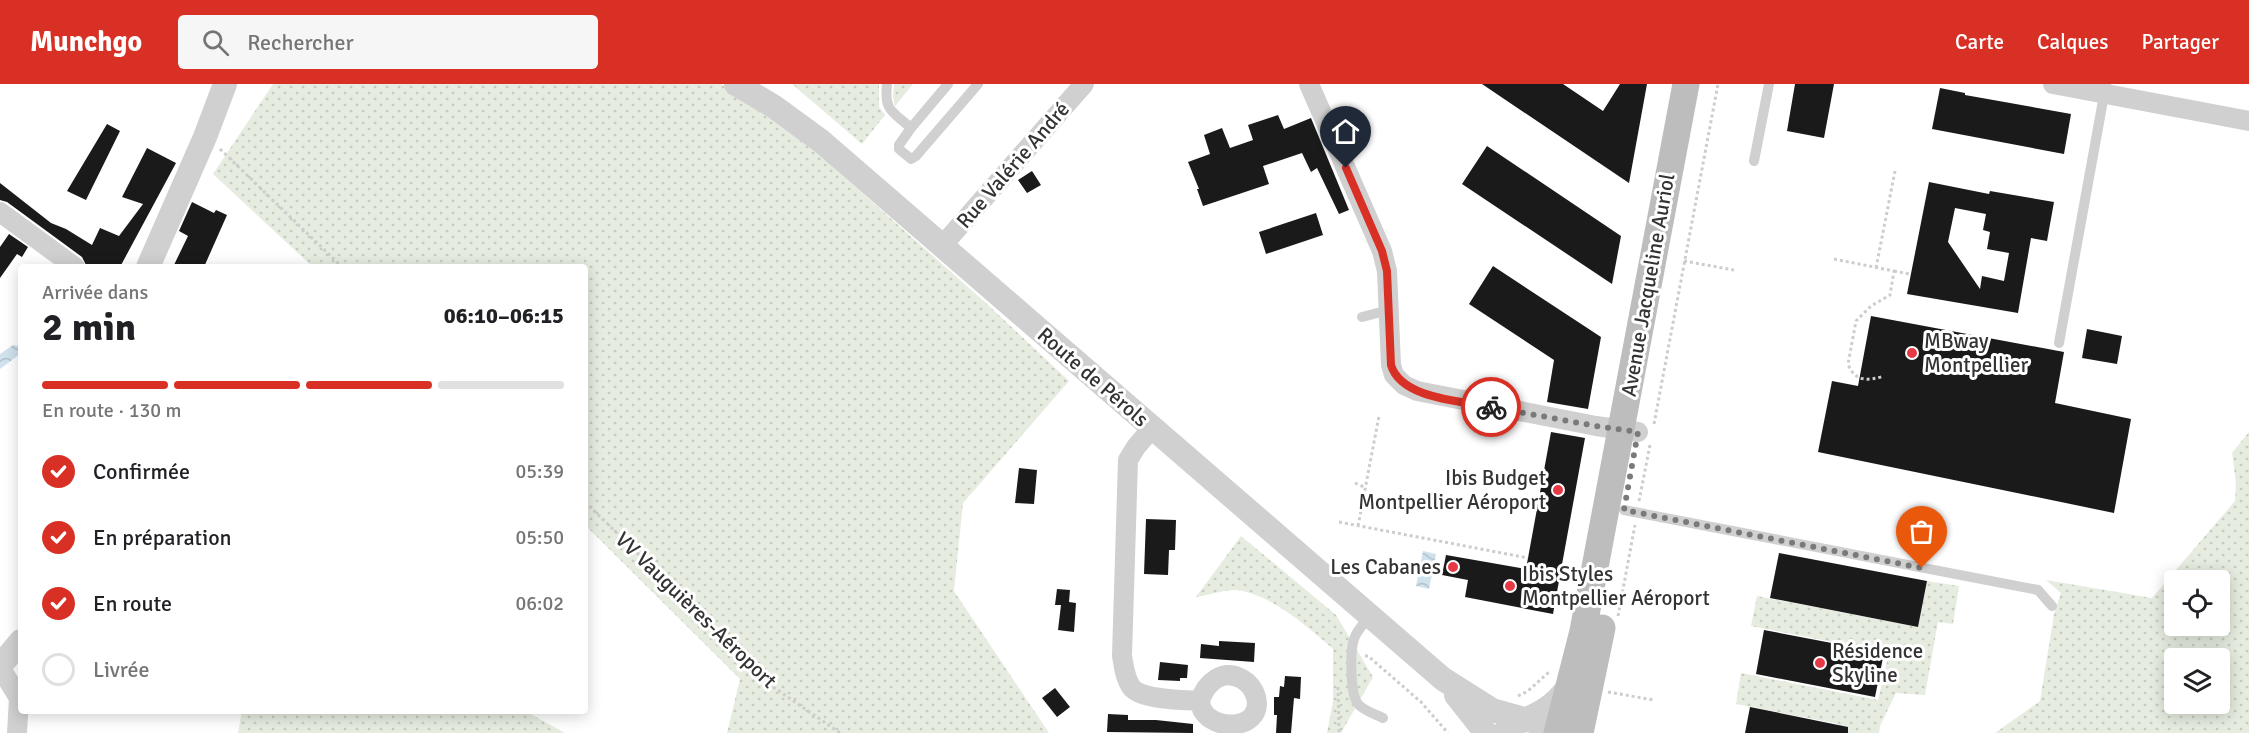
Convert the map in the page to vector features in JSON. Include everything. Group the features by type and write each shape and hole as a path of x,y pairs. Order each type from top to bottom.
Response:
{"main road":[{"name":"Avenue Jacqueline Auriol","path":"1574,732 1589,696 1630,511 1686,84"},
{"name":"Avenue Jacqueline Auriol","path":"1574,732 1571,681 1596,562 1640,434 1680,254 1703,84"}],"street":[{"path":"149,264 205,137 225,84"},
{"name":"Route de Pérols","path":"736,84 773,106 821,141 1443,679 1492,710 1539,723 1549,733"},
{"name":"Rue Valérie André","path":"942,246 1084,84"},
{"path":"1309,84 1382,251 1387,271 1391,365 1394,375 1404,385 1432,395 1640,434"},
{"path":"2053,84 2105,89 2249,121"},
{"path":"0,213 71,264"},
{"path":"1152,428 1128,460 1122,657 1126,675 1133,689 1144,695 1200,701"},
{"path":"18,644 0,666 18,696"},
{"name":"Route de Pérols","path":"1443,679 1486,733"},
{"path":"1504,733 1516,722 1554,705 1571,681"},
{"path":"17,733 18,714"}],"lane":[{"path":"887,84 885,101 890,110 910,128"},
{"path":"948,84 910,128 899,146 899,149 911,159 978,84"},
{"path":"1754,161 1769,84"},
{"path":"2060,343 2105,89"},
{"path":"1362,317 1389,310"},
{"path":"1630,511 2038,590 2052,606"},
{"path":"1371,616 1354,639 1353,696 1365,710 1383,718"}],"path":[{"path":"1617,624 1640,434 1718,84"},
{"path":"205,137 339,264"},
{"path":"1876,268 1895,171"},
{"path":"1680,254 1734,270"},
{"path":"1833,259 1910,274"},
{"path":"1884,376 1867,380 1858,378 1848,364 1856,321 1871,306 1890,295 1894,271"},
{"path":"1358,526 1379,416"},
{"path":"1354,483 1366,488"},
{"name":"VV Vauguières-Aéroport","path":"588,505 766,682 840,733"},
{"path":"1339,522 1528,558"},
{"path":"1352,657 1368,656 1420,702 1448,733"},
{"path":"1605,691 1654,700"}],"shaded area":[{"path":"273,84 721,84 815,151 987,304 1069,381 963,503 954,591 1049,733 727,733 740,679 588,528 588,264 310,264 213,174"},
{"path":"792,84 879,84 879,107 885,115 862,144"},
{"path":"894,84 913,84 895,106 893,97"},
{"path":"2249,432 2249,733 1995,733 2040,701 2054,614 2061,593 2046,580 2152,598 2164,584 2164,636 2230,636 2230,570 2176,570 2235,501 2236,483 2232,453"},
{"path":"1241,536 1336,615 1373,677 1341,733 1327,733 1333,701 1333,649 1289,613 1251,593 1233,590 1196,597"},
{"path":"1927,581 1959,586 1953,624 1938,622 1925,695 1896,693 1880,726 1879,733 1837,733 1839,724 1736,704 1741,673 1878,700 1889,653 1751,626 1757,596 1918,627"},
{"path":"241,714 530,714 565,733 238,733"}],"water":[{"path":"13,345 18,346 18,356 0,369 0,354"},
{"path":"1423,551 1436,554 1429,589 1416,586"}],"building":[{"path":"1482,84 1563,84 1603,111 1620,84 1647,84 1629,183"},
{"path":"1795,84 1834,84 1824,138 1787,131"},
{"path":"1940,88 1965,93 1965,95 2071,114 2064,154 1932,129"},
{"path":"1278,115 1284,129 1311,118 1349,210 1339,214 1317,168 1311,172 1302,153 1263,166 1269,184 1203,206 1188,162 1210,154 1204,135 1222,128 1230,148 1253,140 1248,125"},
{"path":"107,124 120,131 86,200 67,191"},
{"path":"1487,146 1621,236 1612,284 1462,184"},
{"path":"147,148 176,163 122,264 86,264 82,257 7,202 0,200 0,183 51,223 66,229 92,245 100,228 119,236 143,204 122,197"},
{"path":"1032,171 1041,185 1027,193 1018,180"},
{"path":"1929,182 1989,194 1990,191 2054,202 2047,241 2031,238 2018,313 1907,294","holes":["1955,208 1986,214 1983,230 1990,232 1987,249 2009,253 2004,281 1982,276 1980,289 1948,242"]},
{"path":"192,202 214,213 216,210 227,215 205,264 174,264 188,236 179,231"},
{"path":"1316,213 1323,235 1266,254 1259,232"},
{"path":"9,234 28,247 22,257 17,254 0,278 0,247"},
{"path":"1493,266 1601,337 1588,409 1547,402 1554,360 1469,304"},
{"path":"1871,316 2064,352 2055,403 2131,419 2114,513 1818,452 1832,381 1858,386"},
{"path":"2087,329 2122,336 2117,364 2082,358"},
{"path":"1551,432 1585,438 1553,614 1465,597 1468,580 1442,575 1446,555 1526,569"},
{"path":"1019,468 1037,470 1034,504 1015,503"},
{"path":"1146,519 1176,520 1175,550 1169,550 1168,575 1144,574"},
{"path":"1779,553 1927,581 1918,627 1770,598"},
{"path":"1057,589 1070,590 1069,602 1076,603 1074,632 1058,630 1061,605 1055,605"},
{"name":"Résidence Skyline","path":"1764,630 1884,653 1875,697 1756,674"},
{"path":"1219,641 1255,643 1254,662 1200,658 1201,644 1219,646"},
{"path":"1160,662 1188,665 1187,678 1180,678 1180,681 1158,680"},
{"path":"1285,676 1301,677 1300,699 1294,698 1291,733 1276,733 1277,715 1274,715 1274,697 1279,697 1280,686 1284,687"},
{"path":"1055,688 1070,707 1057,717 1042,698"},
{"path":"1750,707 1848,727 1848,733 1745,733"},
{"path":"1108,714 1128,715 1128,720 1193,724 1193,733 1107,732"}],"way so far":[{"path":"1491,407 1638,432 1624,510 1922,568"}],"place":[{"name":"MBway Montpellier","path":"1912,353"},
{"name":"Ibis Budget Montpellier Aéroport","path":"1558,490"},
{"name":"Les Cabanes","path":"1453,567"},
{"name":"Ibis Styles Montpellier Aéroport","path":"1510,586"},
{"name":"Résidence Skyline","path":"1820,663"}],"route":[{"path":"1346,168 1382,251 1387,271 1391,365 1394,375 1404,385 1418,391 1491,407"}]}
